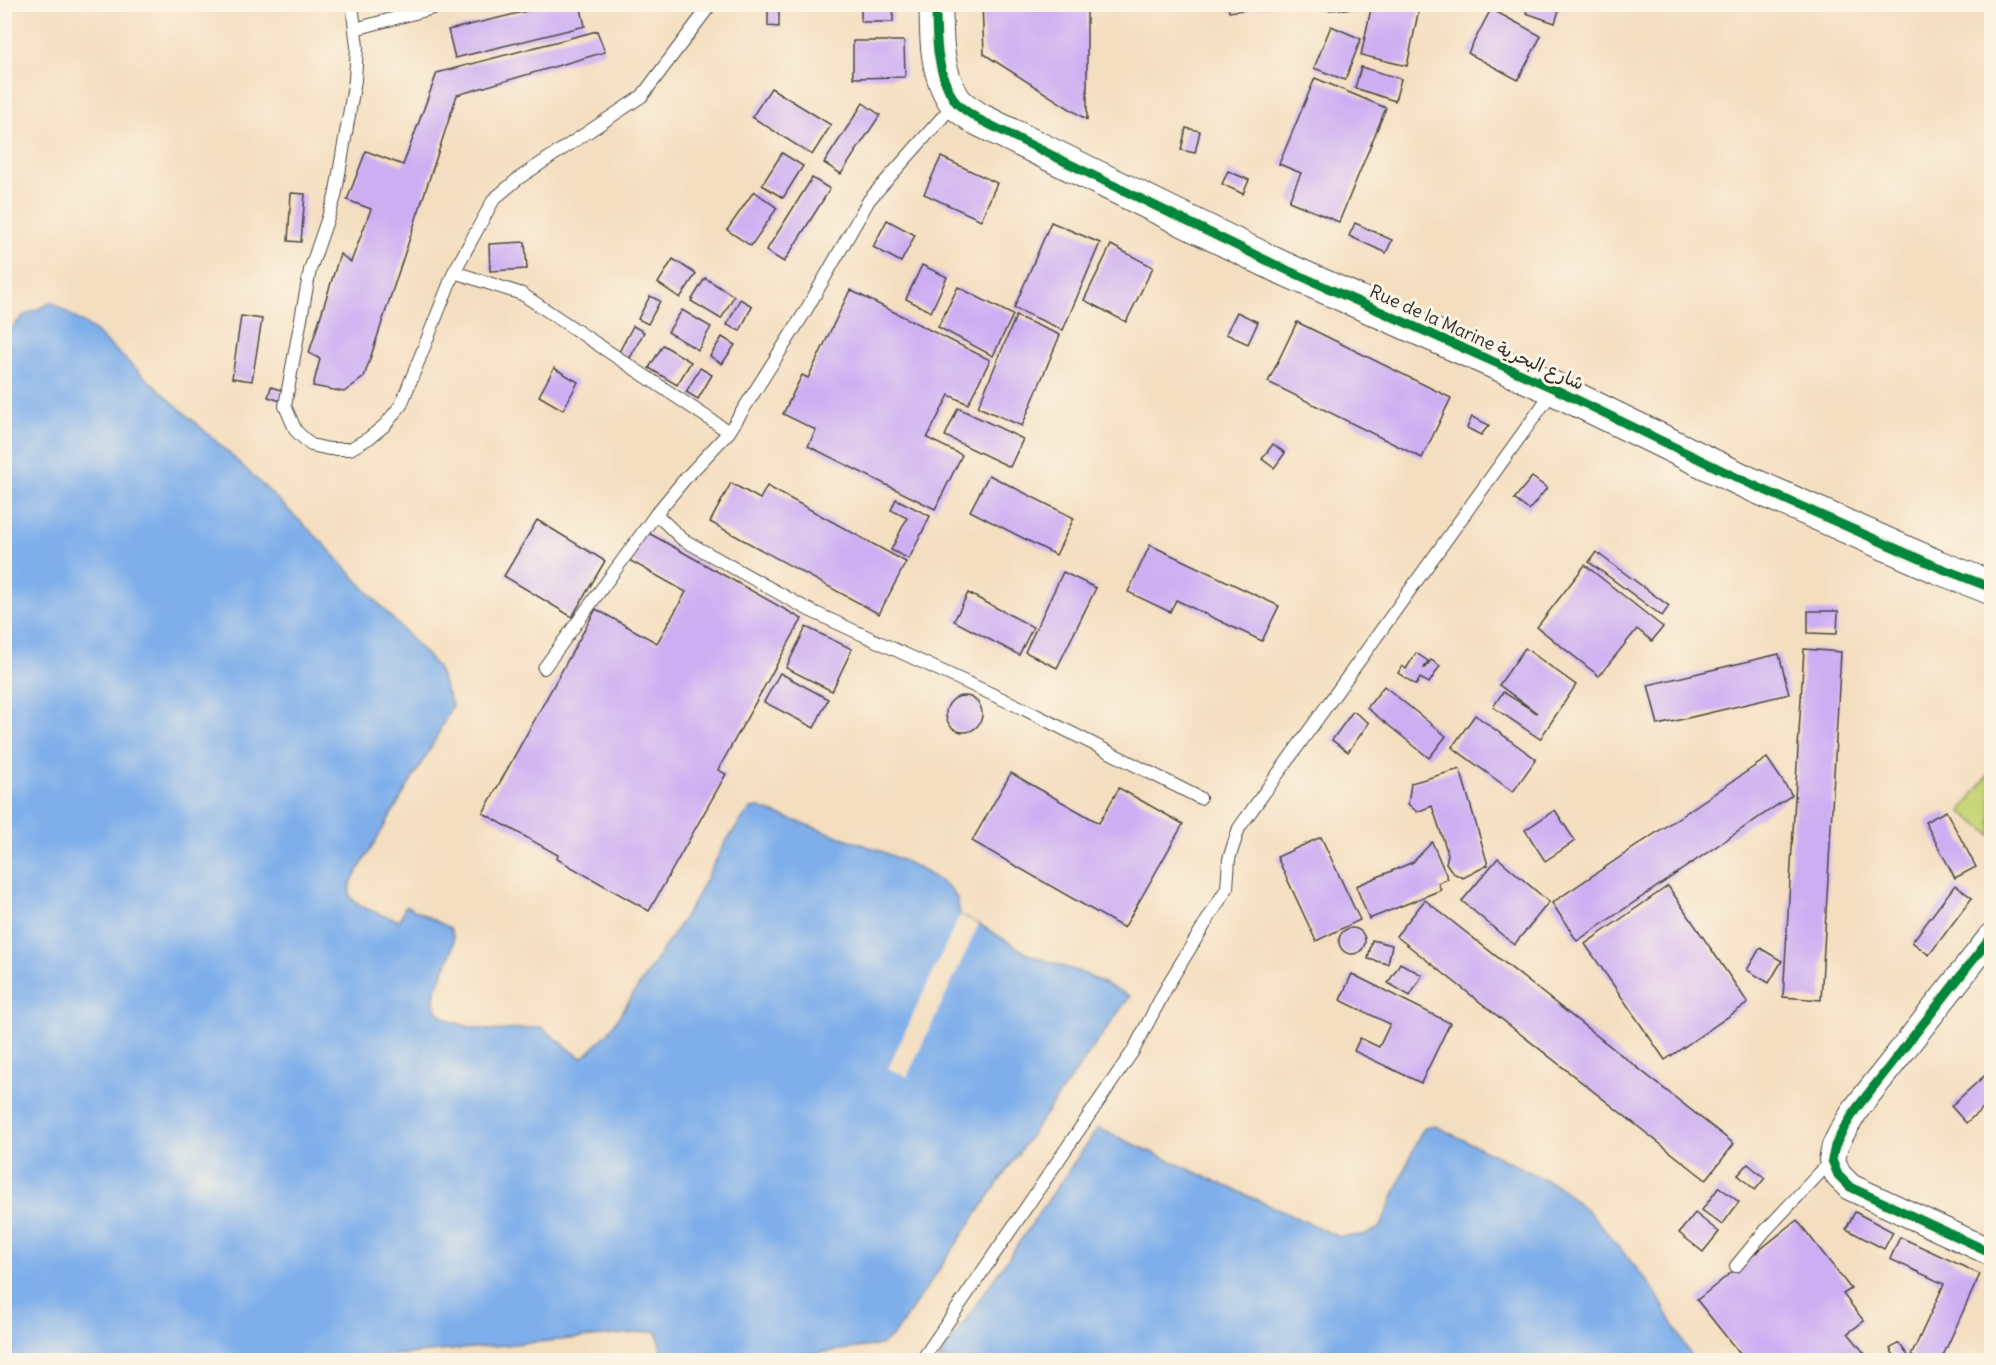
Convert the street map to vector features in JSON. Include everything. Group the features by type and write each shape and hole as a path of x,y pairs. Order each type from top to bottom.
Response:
{"street":[{"path":"936,4 938,55 946,81 956,102"},
{"name":"Rue de la Marine شارع البحرية","path":"956,102 978,119 1014,138 1278,266 1555,389 1744,481 1938,567 1992,588"},
{"path":"1992,936 1856,1108 1835,1146 1832,1160 1838,1175 1850,1187 1992,1253"}],"lane":[{"path":"352,4 357,47 356,80 335,197 310,270 285,406 296,431 311,445 329,450 350,449 369,438 385,425 400,405 454,272 494,200 519,178 642,96 711,4"},
{"path":"355,29 448,4"},
{"path":"544,668 656,514 729,432 771,362 805,312 868,200 956,102"},
{"path":"454,272 522,294 729,432"},
{"path":"922,1360 1133,1051 1170,981 1227,888 1229,859 1239,828 1555,389"},
{"path":"656,514 682,539 809,610 1024,709 1200,798"},
{"path":"1736,1266 1764,1232 1832,1160"}],"green space":[{"path":"1991,771 1991,835 1961,811"}],"water":[{"path":"52,302 92,329 230,454 323,543 437,667 452,705 433,744 350,884 350,889 355,902 377,913 400,920 407,906 450,928 453,942 450,958 436,988 434,1002 440,1014 457,1023 489,1030 541,1027 581,1058 586,1055 608,1033 691,907 725,843 745,815 751,809 759,808 881,851 917,867 948,886 957,898 960,915 1028,954 1085,974 1130,996 1039,1123 895,1334 881,1345 757,1360 663,1360 657,1331 375,1357 375,1360 5,1360 4,336 23,316"},
{"path":"1435,1126 1558,1186 1591,1214 1653,1288 1693,1360 938,1360 1098,1128 1339,1237 1363,1235 1380,1228 1420,1134 1425,1128"}],"pier":[{"path":"960,915 979,924 907,1077 888,1068"}],"building":[{"path":"219,4 240,4 240,5 221,10"},
{"path":"525,4 580,4 585,26 455,58 448,30 527,11"},
{"path":"768,4 779,4 779,27 768,26"},
{"path":"828,4 893,4 893,22 861,22 861,7 828,7"},
{"path":"982,4 1087,6 1087,120 984,54"},
{"path":"1228,4 1272,4 1272,6 1229,12"},
{"path":"1327,4 1362,4 1363,8 1327,10"},
{"path":"1372,4 1420,4 1407,66 1361,55"},
{"path":"1529,4 1561,4 1555,23 1526,13"},
{"path":"1491,9 1541,36 1518,80 1468,53"},
{"path":"1331,26 1361,39 1345,80 1314,68"},
{"path":"597,31 605,52 457,95 364,377 344,392 313,386 320,359 309,353 340,254 351,262 371,209 347,200 366,151 403,165 437,73"},
{"path":"853,41 904,41 905,77 853,78"},
{"path":"1361,67 1401,79 1395,101 1355,88"},
{"path":"1315,78 1386,108 1339,222 1289,201 1301,173 1279,164"},
{"path":"771,88 831,125 812,155 752,117"},
{"path":"863,103 880,115 841,174 824,163"},
{"path":"1186,128 1200,131 1195,153 1181,150"},
{"path":"782,153 803,166 783,198 762,185"},
{"path":"941,157 997,183 981,220 924,194"},
{"path":"1228,171 1249,180 1243,194 1222,184"},
{"path":"812,178 830,189 784,262 766,251"},
{"path":"754,191 777,208 751,246 727,230"},
{"path":"291,193 305,194 301,242 288,241"},
{"path":"887,220 915,235 901,262 873,247"},
{"path":"1051,222 1100,243 1063,330 1014,308"},
{"path":"1355,223 1392,240 1386,253 1349,236"},
{"path":"525,242 527,269 490,271 489,244"},
{"path":"1111,245 1153,267 1126,322 1084,300"},
{"path":"673,259 696,274 680,298 658,283"},
{"path":"922,265 947,277 931,312 906,299"},
{"path":"705,278 734,296 721,319 691,301"},
{"path":"958,287 1013,315 993,356 938,327"},
{"path":"850,290 990,360 968,404 949,395 927,438 962,455 935,509 808,446 816,430 783,414 802,375 808,378"},
{"path":"650,296 660,301 648,324 638,319"},
{"path":"740,299 752,306 740,331 727,325"},
{"path":"682,310 711,327 698,350 668,332"},
{"path":"1237,312 1258,322 1248,344 1226,334"},
{"path":"241,316 262,319 252,381 232,378"},
{"path":"1016,316 1060,335 1022,426 978,407"},
{"path":"1297,322 1451,398 1422,458 1268,382"},
{"path":"633,326 644,332 630,358 619,352"},
{"path":"722,337 735,345 722,364 710,356"},
{"path":"663,345 691,362 677,385 649,368"},
{"path":"554,368 578,382 563,410 539,396"},
{"path":"700,368 712,375 698,399 686,392"},
{"path":"271,387 284,391 281,401 268,397"},
{"path":"958,408 1023,439 1010,467 945,436"},
{"path":"1472,417 1489,425 1481,435 1467,428"},
{"path":"1273,444 1285,453 1274,468 1262,459"},
{"path":"989,475 1074,518 1056,555 970,511"},
{"path":"1532,477 1547,488 1529,510 1514,499"},
{"path":"731,483 760,499 767,486 906,562 879,614 710,522"},
{"path":"896,499 930,516 909,559 891,550 907,518 891,510"},
{"path":"537,520 605,561 572,617 504,576"},
{"path":"645,531 802,619 718,770 726,774 649,911 557,859 558,855 483,813 596,609 657,643 686,592 629,560"},
{"path":"1150,545 1279,606 1262,641 1176,600 1170,612 1128,592"},
{"path":"1596,552 1669,606 1662,616 1589,562"},
{"path":"1585,565 1663,627 1652,641 1637,629 1599,676 1537,627"},
{"path":"1063,572 1096,588 1057,668 1025,652"},
{"path":"968,593 1033,627 1019,655 954,621"},
{"path":"1808,611 1838,611 1837,634 1808,633"},
{"path":"806,627 852,649 832,691 786,668"},
{"path":"1525,648 1576,685 1540,739 1493,707 1503,692 1537,713 1499,685"},
{"path":"1804,649 1841,652 1821,1000 1783,997"},
{"path":"1416,653 1428,661 1424,668 1431,660 1440,666 1429,683 1420,678 1416,685 1398,673 1402,666 1406,669"},
{"path":"1779,654 1789,694 1658,725 1648,685"},
{"path":"780,673 828,699 814,728 764,702"},
{"path":"1384,686 1446,736 1429,758 1367,708"},
{"path":"964,696 977,701 982,714 977,727 964,732 951,727 946,714 951,701"},
{"path":"1353,711 1369,723 1348,752 1332,740"},
{"path":"1475,715 1536,759 1513,792 1452,747"},
{"path":"1767,758 1792,795 1577,941 1552,903"},
{"path":"1460,769 1488,865 1463,878 1453,873 1446,863 1448,854 1432,806 1417,812 1408,804 1411,783"},
{"path":"1011,773 1099,823 1119,788 1183,824 1124,928 972,841"},
{"path":"1555,810 1575,841 1545,861 1525,830"},
{"path":"1946,811 1976,867 1955,878 1925,822"},
{"path":"1321,837 1360,920 1316,941 1277,857"},
{"path":"1432,842 1448,879 1438,883 1441,890 1369,919 1356,886 1413,862"},
{"path":"1498,858 1549,902 1514,945 1462,901"},
{"path":"1955,885 1972,898 1929,955 1912,942"},
{"path":"1668,886 1748,1003 1665,1060 1585,944"},
{"path":"1425,900 1734,1144 1706,1180 1396,936"},
{"path":"1352,928 1361,932 1365,941 1361,950 1352,954 1343,950 1339,941 1343,932"},
{"path":"1372,940 1392,945 1388,964 1368,959"},
{"path":"1760,948 1782,961 1769,983 1747,970"},
{"path":"1400,963 1422,975 1410,996 1388,983"},
{"path":"1352,974 1450,1023 1421,1083 1354,1051 1360,1038 1379,1047 1390,1024 1340,1000"},
{"path":"1992,1069 1992,1100 1966,1123 1951,1106"},
{"path":"1748,1164 1765,1178 1755,1190 1738,1175"},
{"path":"1719,1187 1739,1202 1722,1225 1702,1210"},
{"path":"1855,1212 1893,1232 1884,1249 1846,1229"},
{"path":"1695,1213 1719,1232 1703,1252 1679,1233"},
{"path":"1797,1220 1851,1289 1843,1294 1864,1321 1848,1333 1870,1360 1742,1360 1744,1359 1697,1300"},
{"path":"1900,1237 1980,1274 1941,1360 1921,1360 1911,1356 1944,1284 1890,1259"},
{"path":"1899,1343 1911,1360 1897,1360 1890,1349"}],"cycle path":[{"path":"936,4 938,54 944,79 957,104 978,119 1278,266 1555,389 1744,481 1938,567 1992,588"},
{"path":"1992,936 1856,1109 1835,1146 1832,1160 1838,1175 1850,1187 1992,1253"}]}
